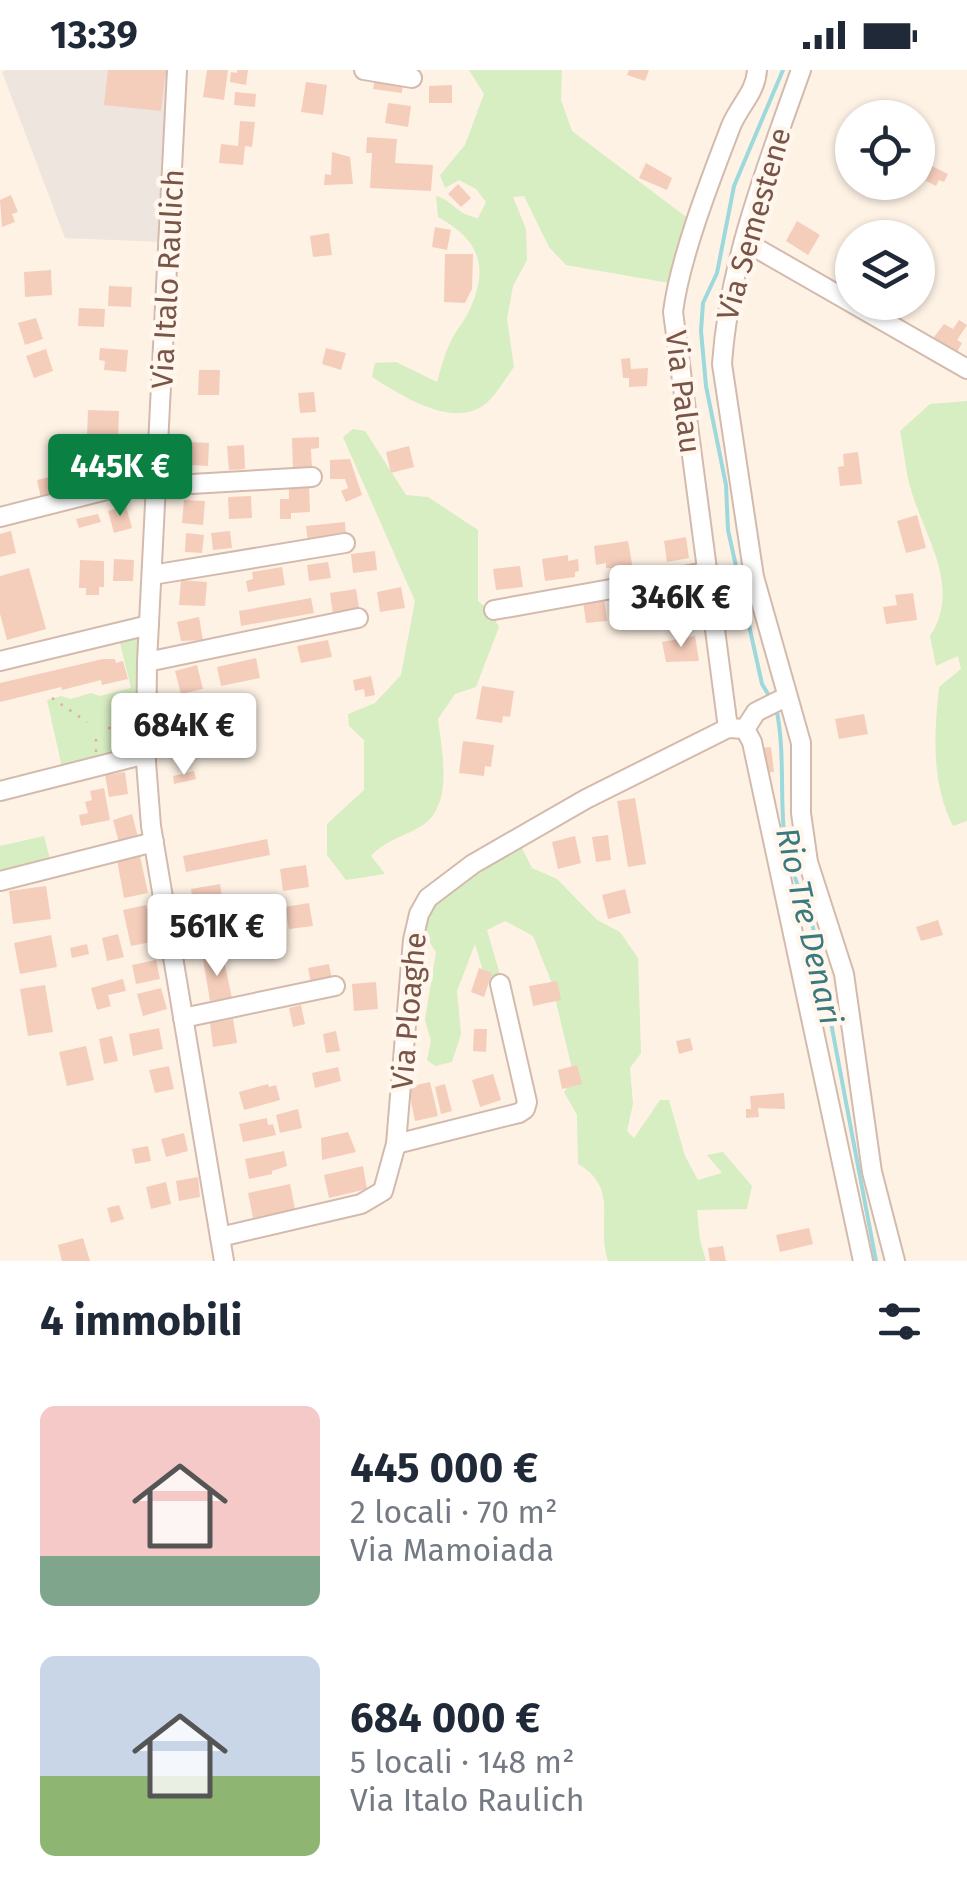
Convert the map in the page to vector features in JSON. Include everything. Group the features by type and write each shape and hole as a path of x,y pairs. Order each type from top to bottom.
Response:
{"street":[{"name":"Via Italo Raulich","path":"178,70 146,754 154,842 224,1261"},
{"path":"364,70 412,78"},
{"name":"Via Palau","path":"757,70 754,87 731,126 681,276 673,312 706,572 737,728 752,742 863,1261"},
{"name":"Via Semestene","path":"801,70 753,205 724,330 722,364 754,577 801,743 801,812 808,862 844,974 872,1172 895,1261"},
{"path":"744,241 967,369"},
{"path":"0,517 157,482 312,477"},
{"path":"152,576 345,543"},
{"path":"494,610 706,572"},
{"path":"148,662 358,618"},
{"path":"0,662 150,625"},
{"path":"737,728 756,712 786,698"},
{"name":"Via Ploaghe","path":"220,1236 374,1200 385,1189 396,1144 413,940 419,914 428,898 473,864 542,823 737,728"},
{"path":"0,791 146,754"},
{"path":"767,816 801,812"},
{"path":"0,881 154,842"},
{"path":"396,1144 525,1109 500,984"},
{"path":"183,1018 336,986"}],"path":[{"path":"52,698 87,722"},
{"path":"108,728 146,731"}],"shaded area":[{"path":"170,70 160,242 65,238 2,72"}],"green space":[{"path":"469,70 562,70 561,100 572,131 693,222 675,284 566,265 549,247 524,196 513,197 526,229 527,260 513,286 507,319 514,367 484,405 456,413 426,406 372,377 375,363 396,362 437,382 448,348 476,293 476,255 463,234 438,217 436,196 478,218 486,202 476,189 459,180 445,188 440,175 465,145 484,94"},
{"path":"967,401 967,821 953,826 938,775 936,723 939,687 961,669 958,656 936,666 930,636 943,598 942,579 910,486 900,431 930,404"},
{"path":"353,429 365,431 406,495 428,497 478,530 478,601 490,611 499,627 476,687 455,694 438,719 443,779 437,808 418,828 371,856 385,874 346,880 327,855 327,824 364,790 364,740 349,726 348,714 375,703 401,675 415,601 343,437"},
{"path":"141,639 141,752 63,772 47,700 91,693 100,696 131,688 120,643"},
{"path":"44,836 51,863 0,875 0,846"},
{"path":"521,846 532,868 557,879 597,920 620,932 638,958 641,1053 630,1068 633,1104 627,1131 634,1138 660,1100 669,1100 685,1156 698,1180 722,1173 707,1155 723,1152 752,1186 747,1209 697,1210 706,1261 608,1261 603,1196 599,1184 578,1164 577,1115 564,1092 574,1077 551,981 533,936 505,921 487,930 501,978 487,984 475,944 457,991 461,1034 452,1062 435,1066 427,1060 431,1041 425,1020 436,952 425,931 427,917 446,890 461,878"}],"building":[{"path":"108,70 170,70 169,78 165,77 161,111 104,105"},
{"path":"207,70 228,70 224,100 203,97"},
{"path":"248,70 246,85 230,82 231,72"},
{"path":"629,70 649,70 645,81 627,75"},
{"path":"375,79 403,82 402,93 373,89"},
{"path":"306,82 327,85 323,115 301,112"},
{"path":"452,85 452,103 429,103 429,86"},
{"path":"235,92 256,94 255,107 234,105"},
{"path":"388,103 411,106 408,127 385,123"},
{"path":"240,121 255,122 252,147 245,146 243,165 219,163 221,144 238,146"},
{"path":"367,137 397,139 395,163 433,165 431,191 370,188 372,153 366,153"},
{"path":"332,152 350,157 353,184 324,185 325,174 331,175"},
{"path":"646,163 672,178 667,190 639,178"},
{"path":"935,168 948,174 935,186"},
{"path":"458,184 471,198 461,207 448,194"},
{"path":"11,195 18,212 12,214 15,222 2,227 0,200"},
{"path":"797,221 820,235 808,255 786,241"},
{"path":"435,227 451,230 447,250 432,247"},
{"path":"329,233 332,255 313,257 310,236"},
{"path":"445,254 473,254 472,289 465,303 444,302"},
{"path":"51,270 52,295 25,297 24,272"},
{"path":"109,286 132,287 131,307 108,306"},
{"path":"79,308 105,309 104,327 78,326"},
{"path":"36,318 43,339 25,345 18,323"},
{"path":"959,320 967,325 957,340 962,343 955,356 931,341 944,324 953,329"},
{"path":"100,348 128,350 126,372 104,370 105,361 99,360"},
{"path":"326,348 346,353 341,370 322,364"},
{"path":"46,349 53,371 34,378 26,356"},
{"path":"630,358 631,369 648,368 647,386 629,387 629,378 623,378 621,359"},
{"path":"199,370 220,370 219,395 198,395"},
{"path":"314,392 316,412 300,413 298,393"},
{"path":"88,410 119,411 118,437 87,436"},
{"path":"319,437 319,448 311,449 312,469 293,470 292,438"},
{"path":"191,442 209,443 208,466 190,465"},
{"path":"244,445 245,469 229,470 227,446"},
{"path":"409,446 414,467 391,473 386,452"},
{"path":"858,452 862,484 840,486 838,467 844,466 843,454"},
{"path":"350,459 362,495 346,502 341,491 348,488 345,479 330,479 330,460"},
{"path":"128,460 133,477 98,485 94,468"},
{"path":"77,471 80,490 41,498 37,480"},
{"path":"309,486 310,512 291,513 291,519 280,519 280,499 289,499 289,487"},
{"path":"251,496 252,518 229,519 228,497"},
{"path":"184,500 205,501 203,525 182,523"},
{"path":"126,506 132,528 114,533 108,511"},
{"path":"98,514 101,522 79,528 76,519"},
{"path":"917,515 926,548 906,553 897,521"},
{"path":"345,522 346,537 308,542 306,526"},
{"path":"11,531 16,553 0,557 0,534"},
{"path":"230,531 232,548 213,550 211,533"},
{"path":"186,533 204,535 202,553 185,552"},
{"path":"686,537 689,558 667,562 664,541"},
{"path":"628,541 633,569 613,572 613,568 606,568 606,563 596,565 594,546"},
{"path":"375,551 377,570 353,573 351,554"},
{"path":"568,555 568,561 578,559 575,577 545,581 542,559"},
{"path":"114,559 134,560 133,581 113,581"},
{"path":"80,560 104,561 104,587 99,587 99,595 86,595 86,588 79,588"},
{"path":"328,562 331,578 309,581 307,565"},
{"path":"520,566 523,587 496,590 493,569"},
{"path":"282,567 285,585 248,592 246,581 253,579 252,572"},
{"path":"29,568 46,629 7,640 0,614 0,576"},
{"path":"181,580 207,582 205,606 179,605"},
{"path":"401,587 405,608 380,612 377,592"},
{"path":"356,589 359,607 333,615 330,593"},
{"path":"664,589 665,596 671,596 673,609 656,611 654,591"},
{"path":"913,593 917,620 886,624 883,607 897,605 895,595"},
{"path":"311,598 314,613 241,626 239,611"},
{"path":"604,598 607,621 586,623 583,601"},
{"path":"199,617 203,640 181,641 177,622"},
{"path":"695,636 699,661 666,662 662,642"},
{"path":"328,640 332,657 301,663 297,646"},
{"path":"256,658 260,678 221,686 217,667"},
{"path":"103,659 123,661 128,679 102,685 101,680 62,690 61,687 0,702 0,683"},
{"path":"197,665 203,689 181,694 175,671"},
{"path":"371,676 375,695 365,697 364,689 355,691 353,680"},
{"path":"482,686 514,691 510,717 503,716 502,723 476,719"},
{"path":"250,698 254,713 232,718 229,702"},
{"path":"186,708 198,709 197,731 169,727 170,712 186,713"},
{"path":"864,714 868,734 839,739 835,719"},
{"path":"463,741 494,745 491,767 485,766 484,776 459,773"},
{"path":"771,747 774,772 763,773 761,748"},
{"path":"194,771 196,779 174,784 173,776"},
{"path":"125,772 128,794 109,797 105,775"},
{"path":"104,788 110,820 81,826 79,815 88,813 85,802 92,800 90,791"},
{"path":"635,798 646,864 628,867 617,801"},
{"path":"132,814 138,837 119,843 113,820"},
{"path":"608,835 611,860 596,862 592,837"},
{"path":"575,836 581,863 558,869 552,842"},
{"path":"267,839 270,855 186,872 183,856"},
{"path":"140,856 148,893 124,898 117,860"},
{"path":"306,865 309,887 283,891 280,869"},
{"path":"220,884 223,903 194,909 191,889"},
{"path":"46,886 51,919 13,924 9,891"},
{"path":"625,889 631,913 608,919 602,895"},
{"path":"309,903 313,926 289,929 285,907"},
{"path":"146,905 156,941 131,946 123,910"},
{"path":"266,914 269,928 190,943 188,929"},
{"path":"938,920 943,935 921,941 916,927"},
{"path":"118,934 124,957 107,961 102,938"},
{"path":"51,935 57,967 20,974 14,943"},
{"path":"87,944 89,954 72,958 70,948"},
{"path":"223,956 232,998 210,1001 203,959"},
{"path":"156,960 160,979 136,984 132,965"},
{"path":"329,964 332,979 311,983 308,968"},
{"path":"479,968 492,973 484,997 471,992"},
{"path":"123,979 126,991 108,995 111,1006 97,1010 91,988"},
{"path":"557,981 561,1000 533,1006 529,986"},
{"path":"376,982 378,1009 354,1011 352,984"},
{"path":"45,985 53,1032 28,1036 20,989"},
{"path":"161,988 167,1009 143,1016 137,994"},
{"path":"301,1005 305,1024 293,1027 289,1008"},
{"path":"233,1019 237,1043 213,1047 210,1023"},
{"path":"159,1028 163,1049 133,1056 129,1034"},
{"path":"474,1029 487,1029 486,1052 473,1051"},
{"path":"336,1031 340,1051 326,1053 323,1034"},
{"path":"112,1036 118,1061 104,1064 99,1039"},
{"path":"690,1038 693,1050 679,1054 676,1041"},
{"path":"86,1046 94,1080 67,1086 59,1052"},
{"path":"577,1065 582,1084 562,1089 558,1070"},
{"path":"169,1066 174,1089 155,1093 149,1070"},
{"path":"338,1067 341,1081 315,1088 312,1073"},
{"path":"493,1074 501,1100 480,1107 472,1080"},
{"path":"430,1082 438,1116 415,1121 408,1087"},
{"path":"445,1084 452,1111 441,1114 435,1087"},
{"path":"276,1085 280,1100 244,1110 239,1092"},
{"path":"784,1093 785,1109 758,1108 759,1117 746,1118 746,1109 751,1109 750,1096"},
{"path":"298,1109 302,1128 280,1133 276,1115"},
{"path":"267,1118 276,1135 243,1142 239,1124"},
{"path":"348,1132 356,1152 322,1160 321,1138"},
{"path":"184,1133 188,1151 166,1157 161,1139"},
{"path":"148,1146 151,1161 135,1164 132,1149"},
{"path":"284,1151 287,1166 249,1179 245,1159"},
{"path":"363,1166 367,1189 329,1198 324,1175"},
{"path":"198,1177 200,1197 179,1201 176,1181"},
{"path":"166,1182 171,1204 151,1209 146,1187"},
{"path":"290,1184 295,1209 253,1218 248,1193"},
{"path":"119,1205 124,1219 111,1223 107,1208"},
{"path":"809,1228 813,1244 780,1252 776,1235"},
{"path":"83,1238 90,1261 62,1261 58,1245"},
{"path":"723,1246 726,1261 710,1261 708,1248"}],"waterway":[{"name":"Rio Tre Denari","path":"771,699 762,684 728,530 726,485 706,386 701,331 703,303 717,273 734,186 783,70"},
{"name":"Rio Tre Denari","path":"776,707 786,845 811,917 876,1261"}]}
